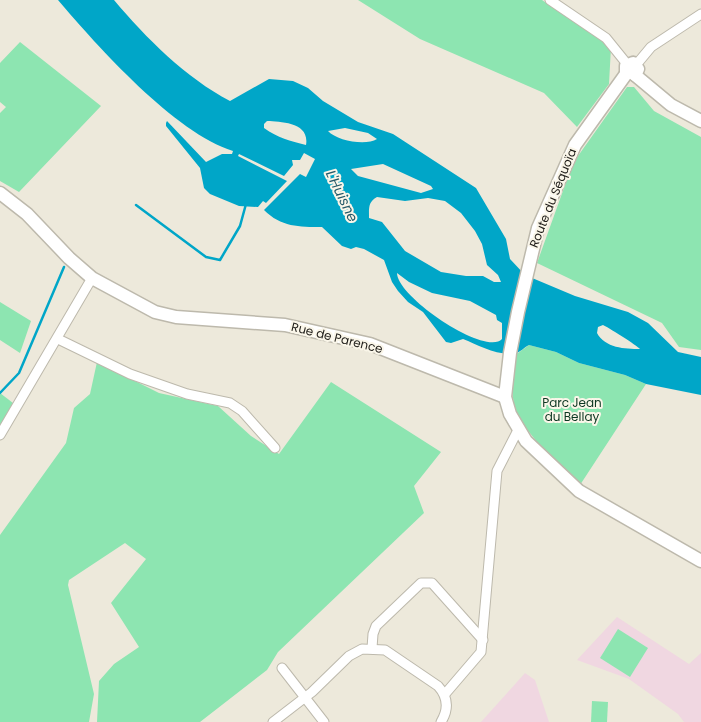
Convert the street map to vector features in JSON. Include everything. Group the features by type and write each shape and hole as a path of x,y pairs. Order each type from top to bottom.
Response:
{"street":[{"path":"550,0 606,38 631,70 671,105 701,121"},
{"name":"Route du Séquoïa","path":"505,397 506,378 528,263 538,228 574,145 631,70 651,47 701,14"},
{"name":"Rue de Parence","path":"0,193 27,214 69,258 92,278 155,312 176,317 285,325 355,341 386,350 505,397"},
{"path":"0,435 58,339 92,278"},
{"path":"58,339 130,374 187,394 230,403 242,411 275,448"},
{"path":"505,397 510,414 518,430 548,464 579,491 701,561"},
{"path":"445,694 481,652 497,471 518,430"},
{"path":"372,648 376,626 421,583 432,583 483,640"},
{"path":"274,722 304,698 349,656 362,649 372,648 385,650 438,686 445,694 447,708 441,722"},
{"path":"282,668 324,722"}],"shaded area":[{"path":"617,617 689,664 701,653 701,722 684,722 678,714 629,679 577,660"},
{"path":"525,673 535,680 549,722 481,722"}],"green space":[{"path":"358,0 542,0 611,47 609,84 577,127 544,93 420,39"},
{"path":"20,42 101,106 19,192 0,181 0,113 6,107 0,102 0,63"},
{"path":"627,87 634,87 654,111 701,137 701,350 679,347 662,323 537,263 573,163"},
{"path":"0,302 31,321 20,353 0,340"},
{"name":"Parc Jean du Bellay","path":"529,345 556,352 579,363 625,375 646,384 580,485 552,461 518,418 515,411 512,378 513,353 518,353"},
{"path":"97,362 159,393 218,406 251,436 279,454 331,382 441,452 414,486 424,513 278,652 267,670 200,722 97,722 99,681 114,664 139,647 111,603 146,559 125,543 69,580 68,585 94,694 89,722 0,722 0,535 66,443 74,408 90,394"},
{"path":"0,393 13,403 0,426"},
{"path":"618,629 648,648 630,677 600,658"},
{"path":"592,701 608,702 607,722 591,722"}],"water":[{"name":"L'Huisne","path":"58,0 114,0 139,29 182,69 230,101 269,79 293,81 308,88 323,101 358,122 393,134 476,188 506,239 510,259 525,275 575,296 628,312 648,323 678,352 701,357 701,395 646,384 625,375 579,363 556,352 529,345 518,352 509,354 489,350 463,339 451,343 446,342 423,312 408,302 398,291 392,282 384,260 364,249 356,247 351,249 342,246 322,227 298,226 284,223 270,216 264,210 300,174 306,177 315,159 304,153 300,160 292,160 293,165 284,176 239,154 238,156 287,181 266,203 263,201 258,207 239,206 210,194 204,188 200,168 166,126 167,121 206,162 222,154 232,154 233,151 210,141 163,108 116,64","holes":["267,121 293,125 304,132 306,145 274,134 264,128 264,124","345,128 368,133 377,139 359,142 345,140 332,135 328,131","383,164 431,186 433,189 421,193 358,176 351,169","377,197 405,201 428,198 445,201 461,213 475,231 482,244 487,265 498,275 501,282 494,282 483,276 466,276 441,272 405,251 382,222 369,218 372,201","397,273 409,282 432,293 470,301 496,315 497,320 502,323 502,339 493,342 479,340 462,332 444,322 411,296 401,283","603,325 640,349 610,345 597,333 598,327"]}],"waterway":[{"path":"136,205 206,257 220,260 240,226 246,204"},
{"path":"0,393 19,373 64,267"}]}
